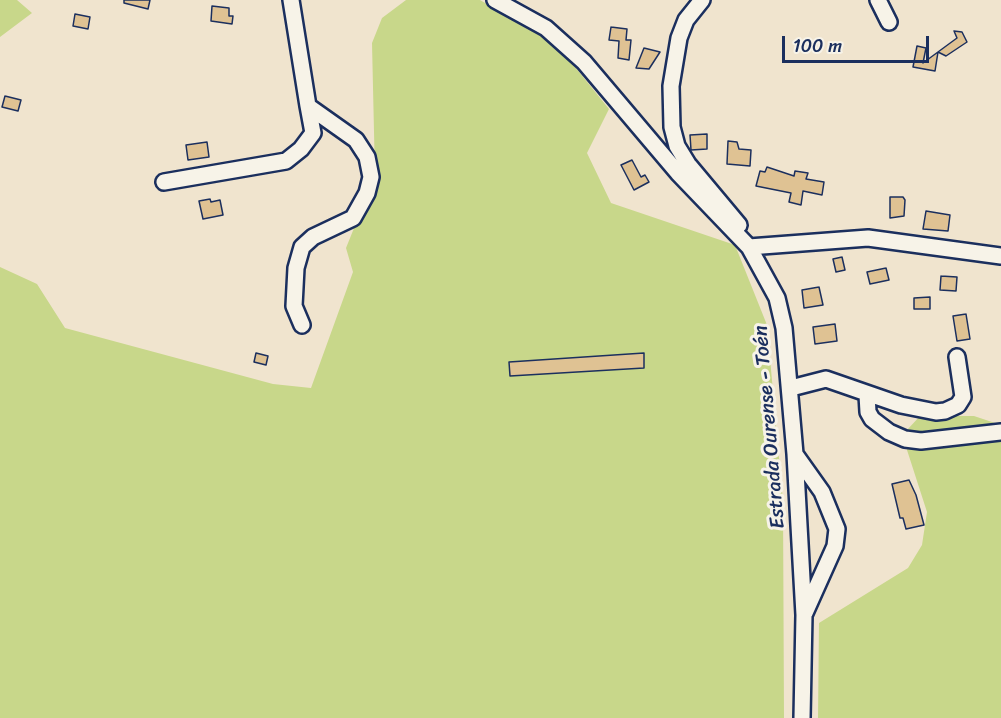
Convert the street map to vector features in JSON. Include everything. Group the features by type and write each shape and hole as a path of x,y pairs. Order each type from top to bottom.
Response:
{"street":[{"path":"164,182 286,161 306,143 313,133 291,0"},
{"name":"Estrada Ourense - Toén","path":"495,0 546,28 574,52 678,173 748,246 777,298 784,328 791,388 795,454 804,615 802,718"},
{"path":"702,0 686,20 679,38 671,86 672,127 677,146 688,164 737,221 748,246 868,238 1001,256"},
{"path":"878,0 889,22"},
{"path":"302,325 294,306 296,268 302,247 313,237 353,218 367,193 371,177 367,157 356,140 308,106"},
{"path":"791,388 826,379 867,394 936,412 954,408 961,401 964,393 957,357"},
{"path":"867,394 868,412 872,419 889,432 905,439 921,441 1001,432"},
{"path":"795,454 822,492 837,529 835,546 804,615"}],"green space":[{"path":"0,0 17,0 32,13 0,37"},
{"path":"406,0 480,0 541,36 571,62 609,109 587,153 611,203 735,245 767,325 783,502 784,718 0,718 0,267 37,284 65,328 273,384 311,388 353,272 346,248 375,176 372,43 382,18"},
{"path":"920,416 974,416 1001,425 1001,718 818,718 819,623 908,568 922,545 927,512 907,450 907,430"}],"building":[{"path":"124,0 150,0 148,9 124,3"},
{"path":"212,6 229,8 229,16 233,16 232,24 211,21"},
{"path":"75,14 90,17 88,29 73,26"},
{"path":"611,27 627,29 626,40 631,40 629,60 618,58 619,41 609,40"},
{"path":"954,31 962,32 967,42 946,56 938,52 935,71 913,67 917,46 926,48 923,63 957,38"},
{"path":"644,48 660,52 649,69 636,68"},
{"path":"5,96 21,100 18,111 2,107"},
{"path":"707,134 707,149 691,150 690,135"},
{"path":"728,141 737,142 739,149 751,150 750,166 727,164"},
{"path":"207,142 209,157 188,160 186,145"},
{"path":"632,160 641,177 645,175 649,182 634,190 621,165"},
{"path":"767,167 794,176 795,171 808,173 806,179 824,182 822,195 803,191 801,205 789,202 791,193 756,186 760,171 765,172"},
{"path":"890,197 903,197 905,200 904,216 890,218"},
{"path":"210,199 211,202 220,200 223,215 203,219 199,201"},
{"path":"926,211 950,215 948,231 923,229"},
{"path":"842,257 845,270 836,272 833,259"},
{"path":"886,268 889,280 870,284 867,272"},
{"path":"941,276 957,277 956,291 940,290"},
{"path":"819,287 823,305 804,308 802,290"},
{"path":"930,297 930,309 914,309 914,298"},
{"path":"966,314 970,339 957,341 953,316"},
{"path":"835,324 837,341 815,344 813,327"},
{"path":"256,353 268,356 266,365 254,362"},
{"path":"644,353 644,368 510,376 509,362"},
{"path":"909,480 916,495 924,525 906,529 903,518 900,518 892,484"}]}
